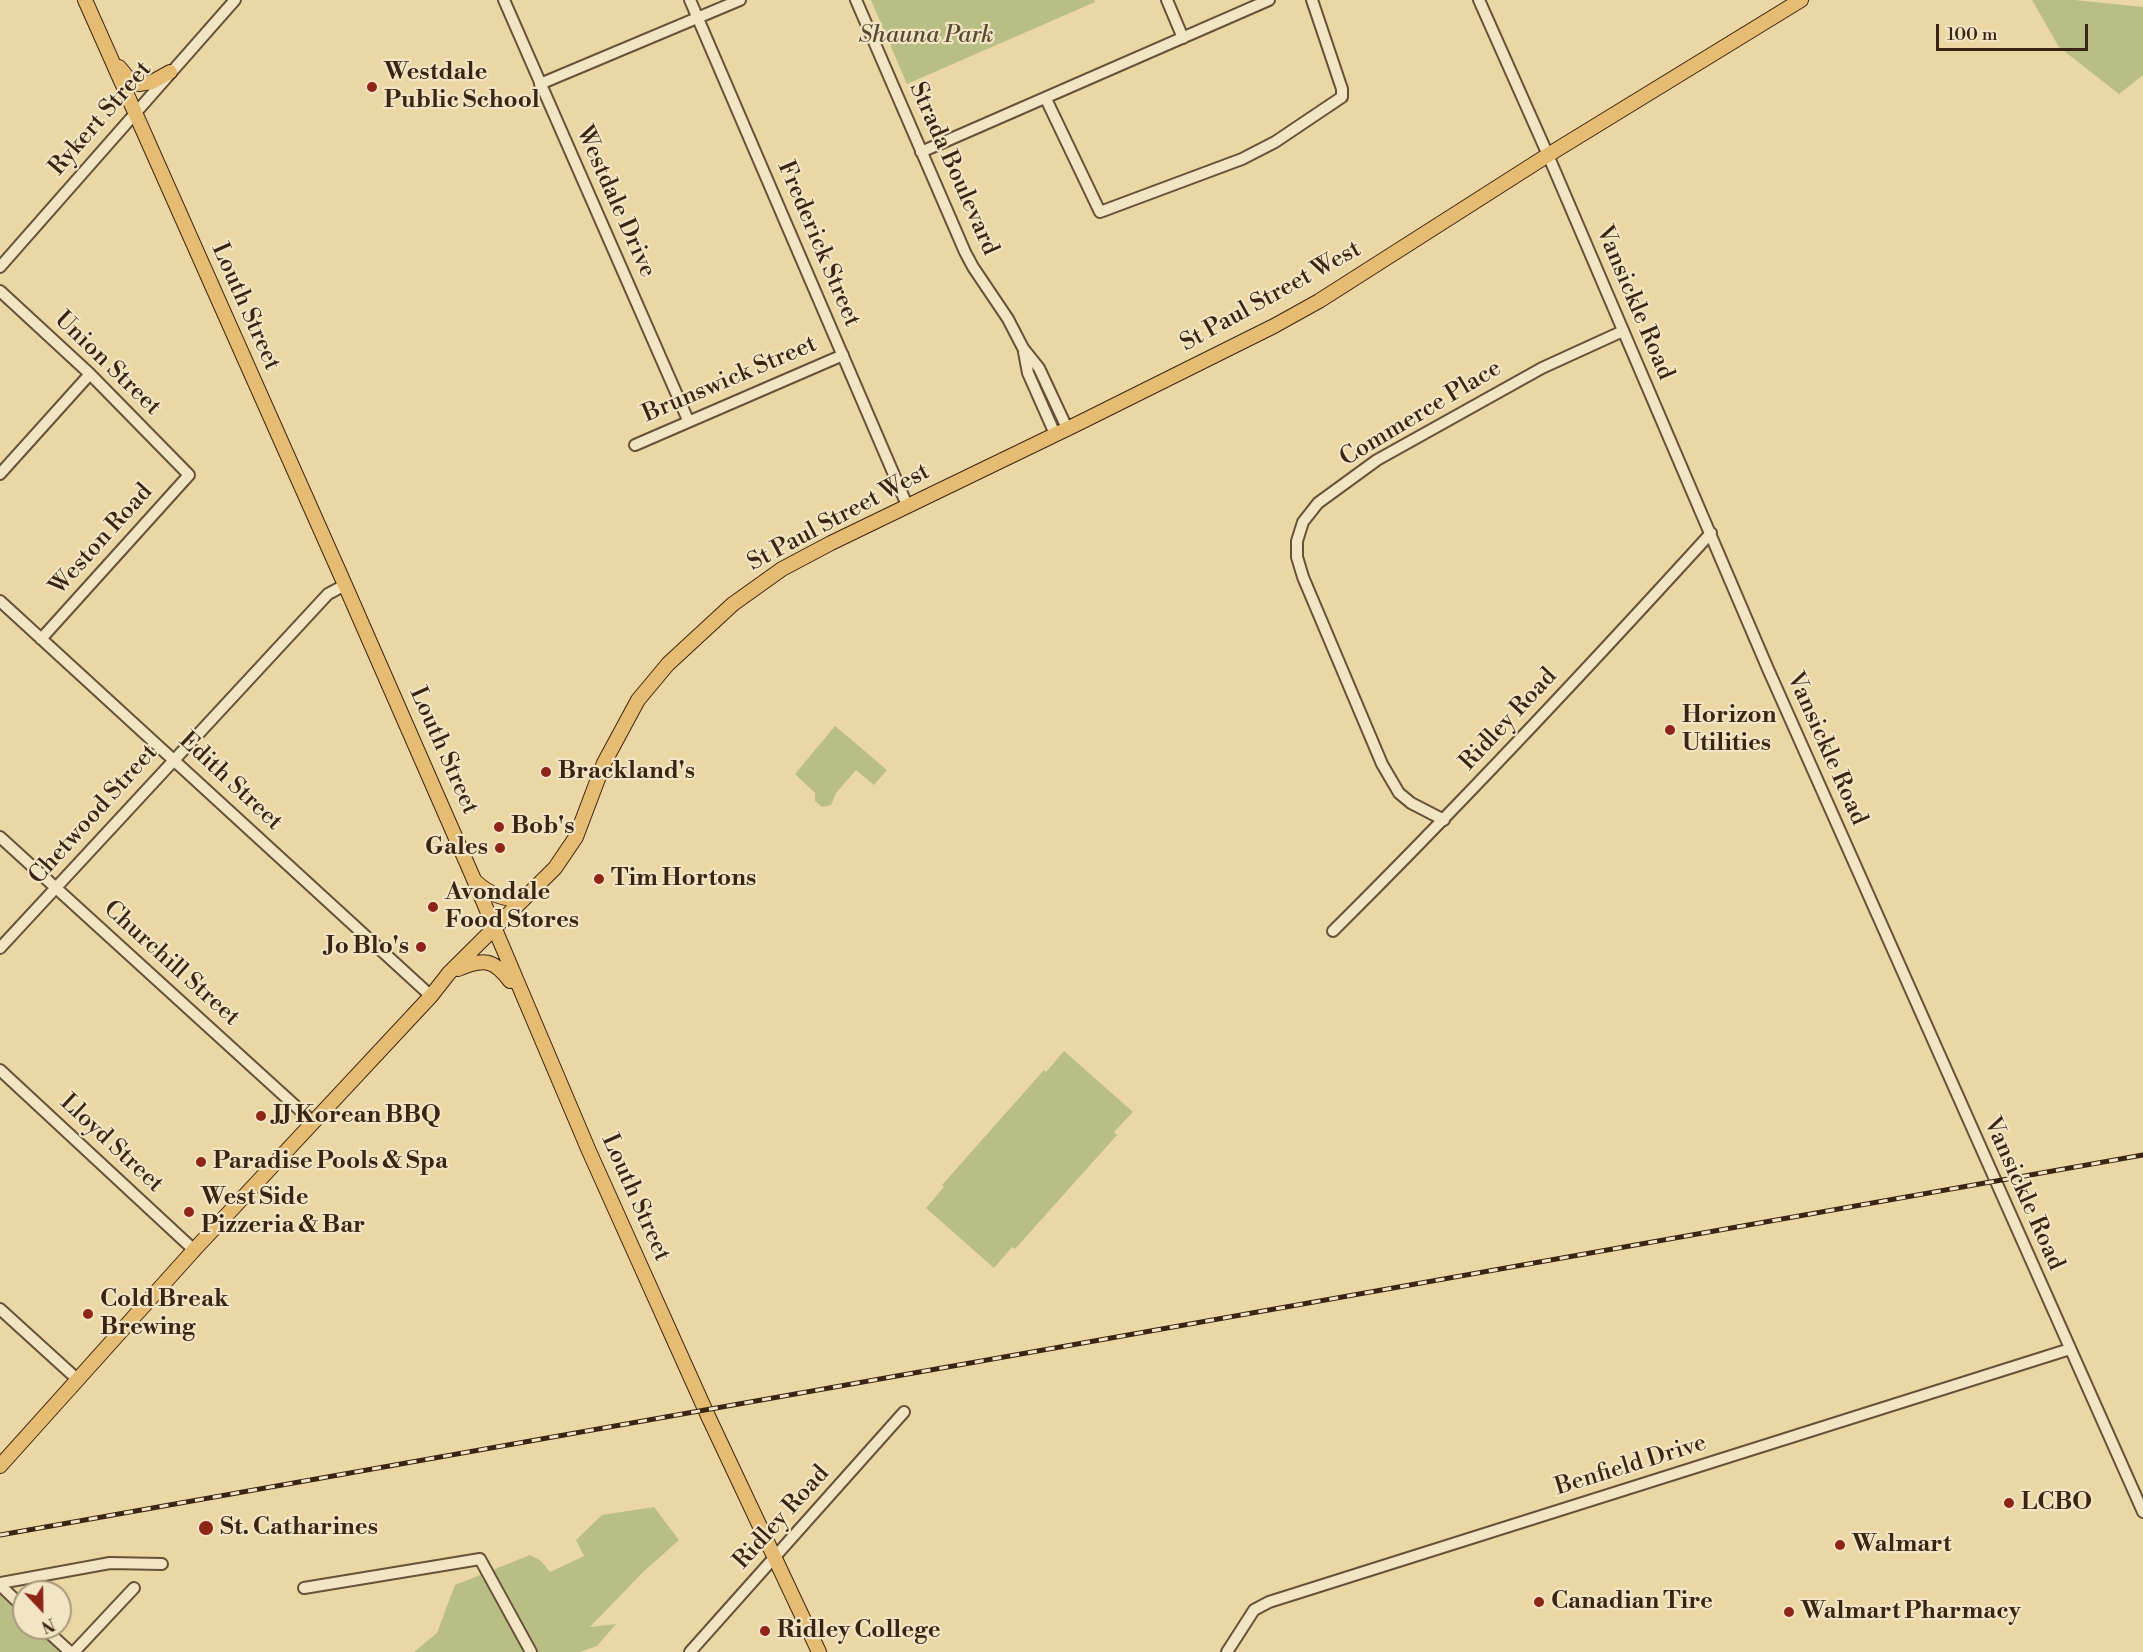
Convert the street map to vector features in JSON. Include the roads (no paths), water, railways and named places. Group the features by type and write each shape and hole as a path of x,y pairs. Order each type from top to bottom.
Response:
{"main road":[{"name":"Louth Street","path":"85,0 475,880 494,930 632,1248 819,1652"},
{"name":"St Paul Street West","path":"0,1466 76,1379 431,996 449,973 555,868 576,837 604,763 638,700 668,664 733,604 782,569 907,505 1274,326 1319,301 1548,155 1801,0"},
{"path":"104,46 134,83 152,82 170,72"},
{"path":"475,880 489,892 503,898 524,900"},
{"path":"449,973 473,963 494,964 500,967 527,1005"}],"street":[{"name":"Rykert Street","path":"0,267 235,0"},
{"name":"Westdale Drive","path":"504,0 688,420"},
{"name":"Frederick Street","path":"690,0 907,505"},
{"path":"540,84 740,0"},
{"name":"Strada Boulevard","path":"856,0 973,267 1000,306 1023,348 1039,368 1061,431"},
{"path":"1167,0 1184,38"},
{"path":"921,152 1269,0"},
{"path":"1046,99 1100,212 1242,159 1275,142 1342,97 1342,89 1312,0"},
{"name":"Vansickle Road","path":"1479,0 1548,155 1768,669 2143,1512"},
{"name":"Union Street","path":"0,291 90,374 183,469"},
{"name":"Commerce Place","path":"1444,820 1411,803 1399,793 1382,764 1303,577 1297,557 1297,541 1303,522 1318,503 1377,460 1542,368 1623,331"},
{"name":"Brunswick Street","path":"634,445 843,355"},
{"path":"0,474 90,374"},
{"name":"Weston Road","path":"41,639 189,475 183,469"},
{"name":"Ridley Road","path":"1333,931 1444,820 1607,648 1711,533"},
{"name":"Chetwood Street","path":"0,948 328,594 345,585"},
{"name":"Edith Street","path":"0,602 431,996"},
{"name":"Churchill Street","path":"0,837 313,1122"},
{"name":"Lloyd Street","path":"0,1070 194,1250"},
{"path":"0,1308 76,1379"},
{"name":"Benfield Drive","path":"1227,1652 1254,1611 1269,1602 2070,1349"},
{"name":"Ridley Road","path":"690,1652 904,1412"},
{"path":"304,1588 480,1559 531,1652"},
{"path":"0,1584 110,1563 162,1564"},
{"path":"0,1584 12,1596"},
{"path":"58,1640 72,1652 134,1588"}],"railway":[{"path":"0,1535 2143,1155"}],"place":[{"name":"Westdale Public School","path":"372,87"},
{"name":"Horizon Utilities","path":"1670,730"},
{"name":"Brackland's","path":"546,772"},
{"name":"Bob's","path":"499,827"},
{"name":"Gales","path":"500,848"},
{"name":"Tim Hortons","path":"599,879"},
{"name":"Avondale Food Stores","path":"433,907"},
{"name":"Jo Blo's","path":"421,947"},
{"name":"JJ Korean BBQ","path":"261,1116"},
{"name":"Paradise Pools & Spa","path":"201,1162"},
{"name":"West Side Pizzeria & Bar","path":"189,1212"},
{"name":"Cold Break Brewing","path":"88,1314"},
{"name":"LCBO","path":"2009,1503"},
{"name":"St. Catharines","path":"206,1528"},
{"name":"Walmart","path":"1840,1545"},
{"name":"Canadian Tire","path":"1539,1602"},
{"name":"Walmart Pharmacy","path":"1789,1612"},
{"name":"Ridley College","path":"765,1631"}],"park label":[{"name":"Shauna Park","path":"926,36"}]}
